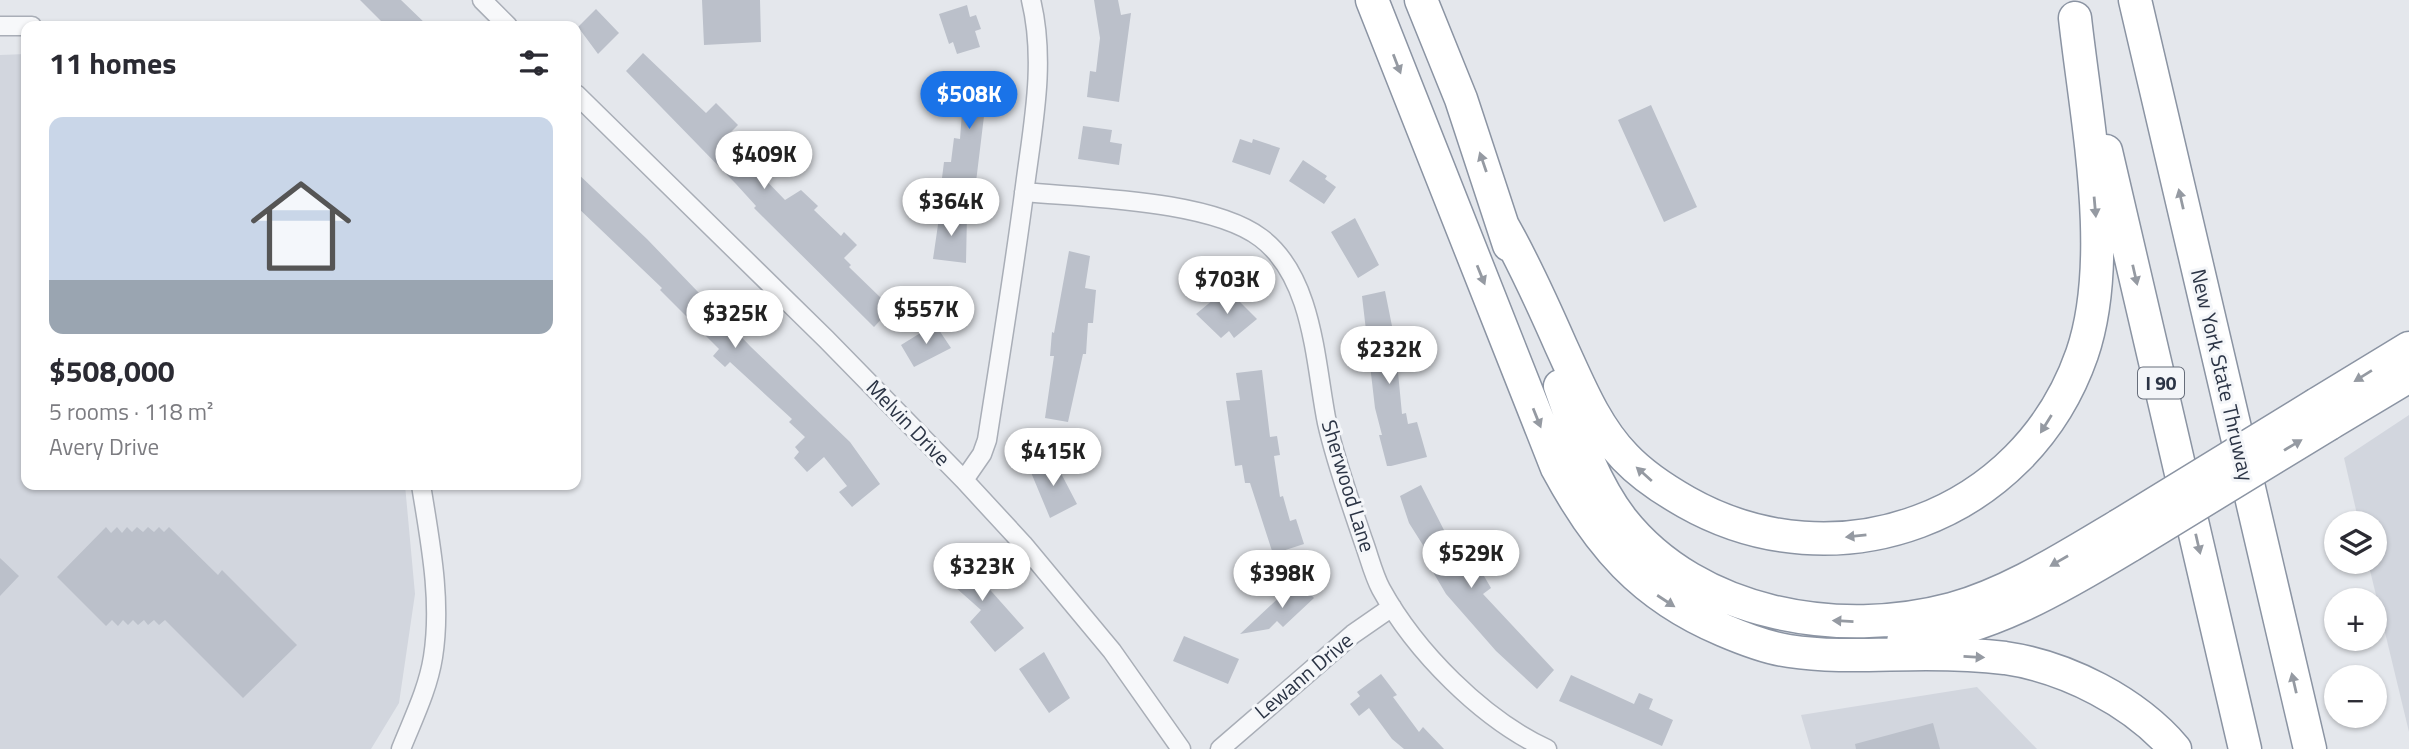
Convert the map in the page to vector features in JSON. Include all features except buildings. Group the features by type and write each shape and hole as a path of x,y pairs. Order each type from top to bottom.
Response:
{"highway":[{"path":"1372,0 1552,456 1582,515 1614,555 1653,592 1691,617 1740,637 1788,651 2006,658 2064,675 2116,700 2162,733 2175,749"},
{"path":"1421,0 1461,100 1580,443 1598,480 1622,519 1653,552 1700,584 1756,607 1804,618 1853,621 1904,618 1953,608 1996,593 2124,536"},
{"name":"New York State Thruway","path":"2135,0 2310,749"},
{"path":"2155,0 2167,142"},
{"path":"1503,226 1523,262 1591,412 1624,456 1654,484 1709,514 1757,531 1797,538 1853,537 1895,531 1947,510 1998,478 2038,437 2064,395 2082,353 2093,311 2097,230 2073,9"},
{"name":"I 90","path":"2073,9 2245,749"},
{"path":"1832,653 1925,639 1988,622 2049,594 2124,536 2323,414 2409,348"},
{"path":"2323,414 2409,376"}],"street":[{"path":"482,0 503,21"},
{"path":"964,480 982,454 986,440 1024,192 1039,82 1037,25 1031,0"},
{"path":"0,26 21,26"},
{"name":"Melvin Drive","path":"581,99 826,339 964,480 1023,544 1112,651 1181,749"},
{"name":"Sherwood Lane","path":"1024,192 1183,209 1239,225 1260,237 1277,252 1295,281 1310,332 1328,426 1343,484 1380,586 1392,607 1444,672 1500,721 1547,749"},
{"path":"401,749 420,702 433,658 437,611 422,490"},
{"name":"Lewann Drive","path":"1220,749 1353,634 1392,607"}],"shaded area":[{"path":"21,54 21,490 405,490 415,594 399,703 371,749 0,749 0,55"},
{"path":"2409,415 2409,732 2387,641 2387,588 2374,588 2371,574 2387,574 2387,511 2356,511 2344,458"},
{"path":"1977,687 2037,749 1811,749 1801,715"}]}
